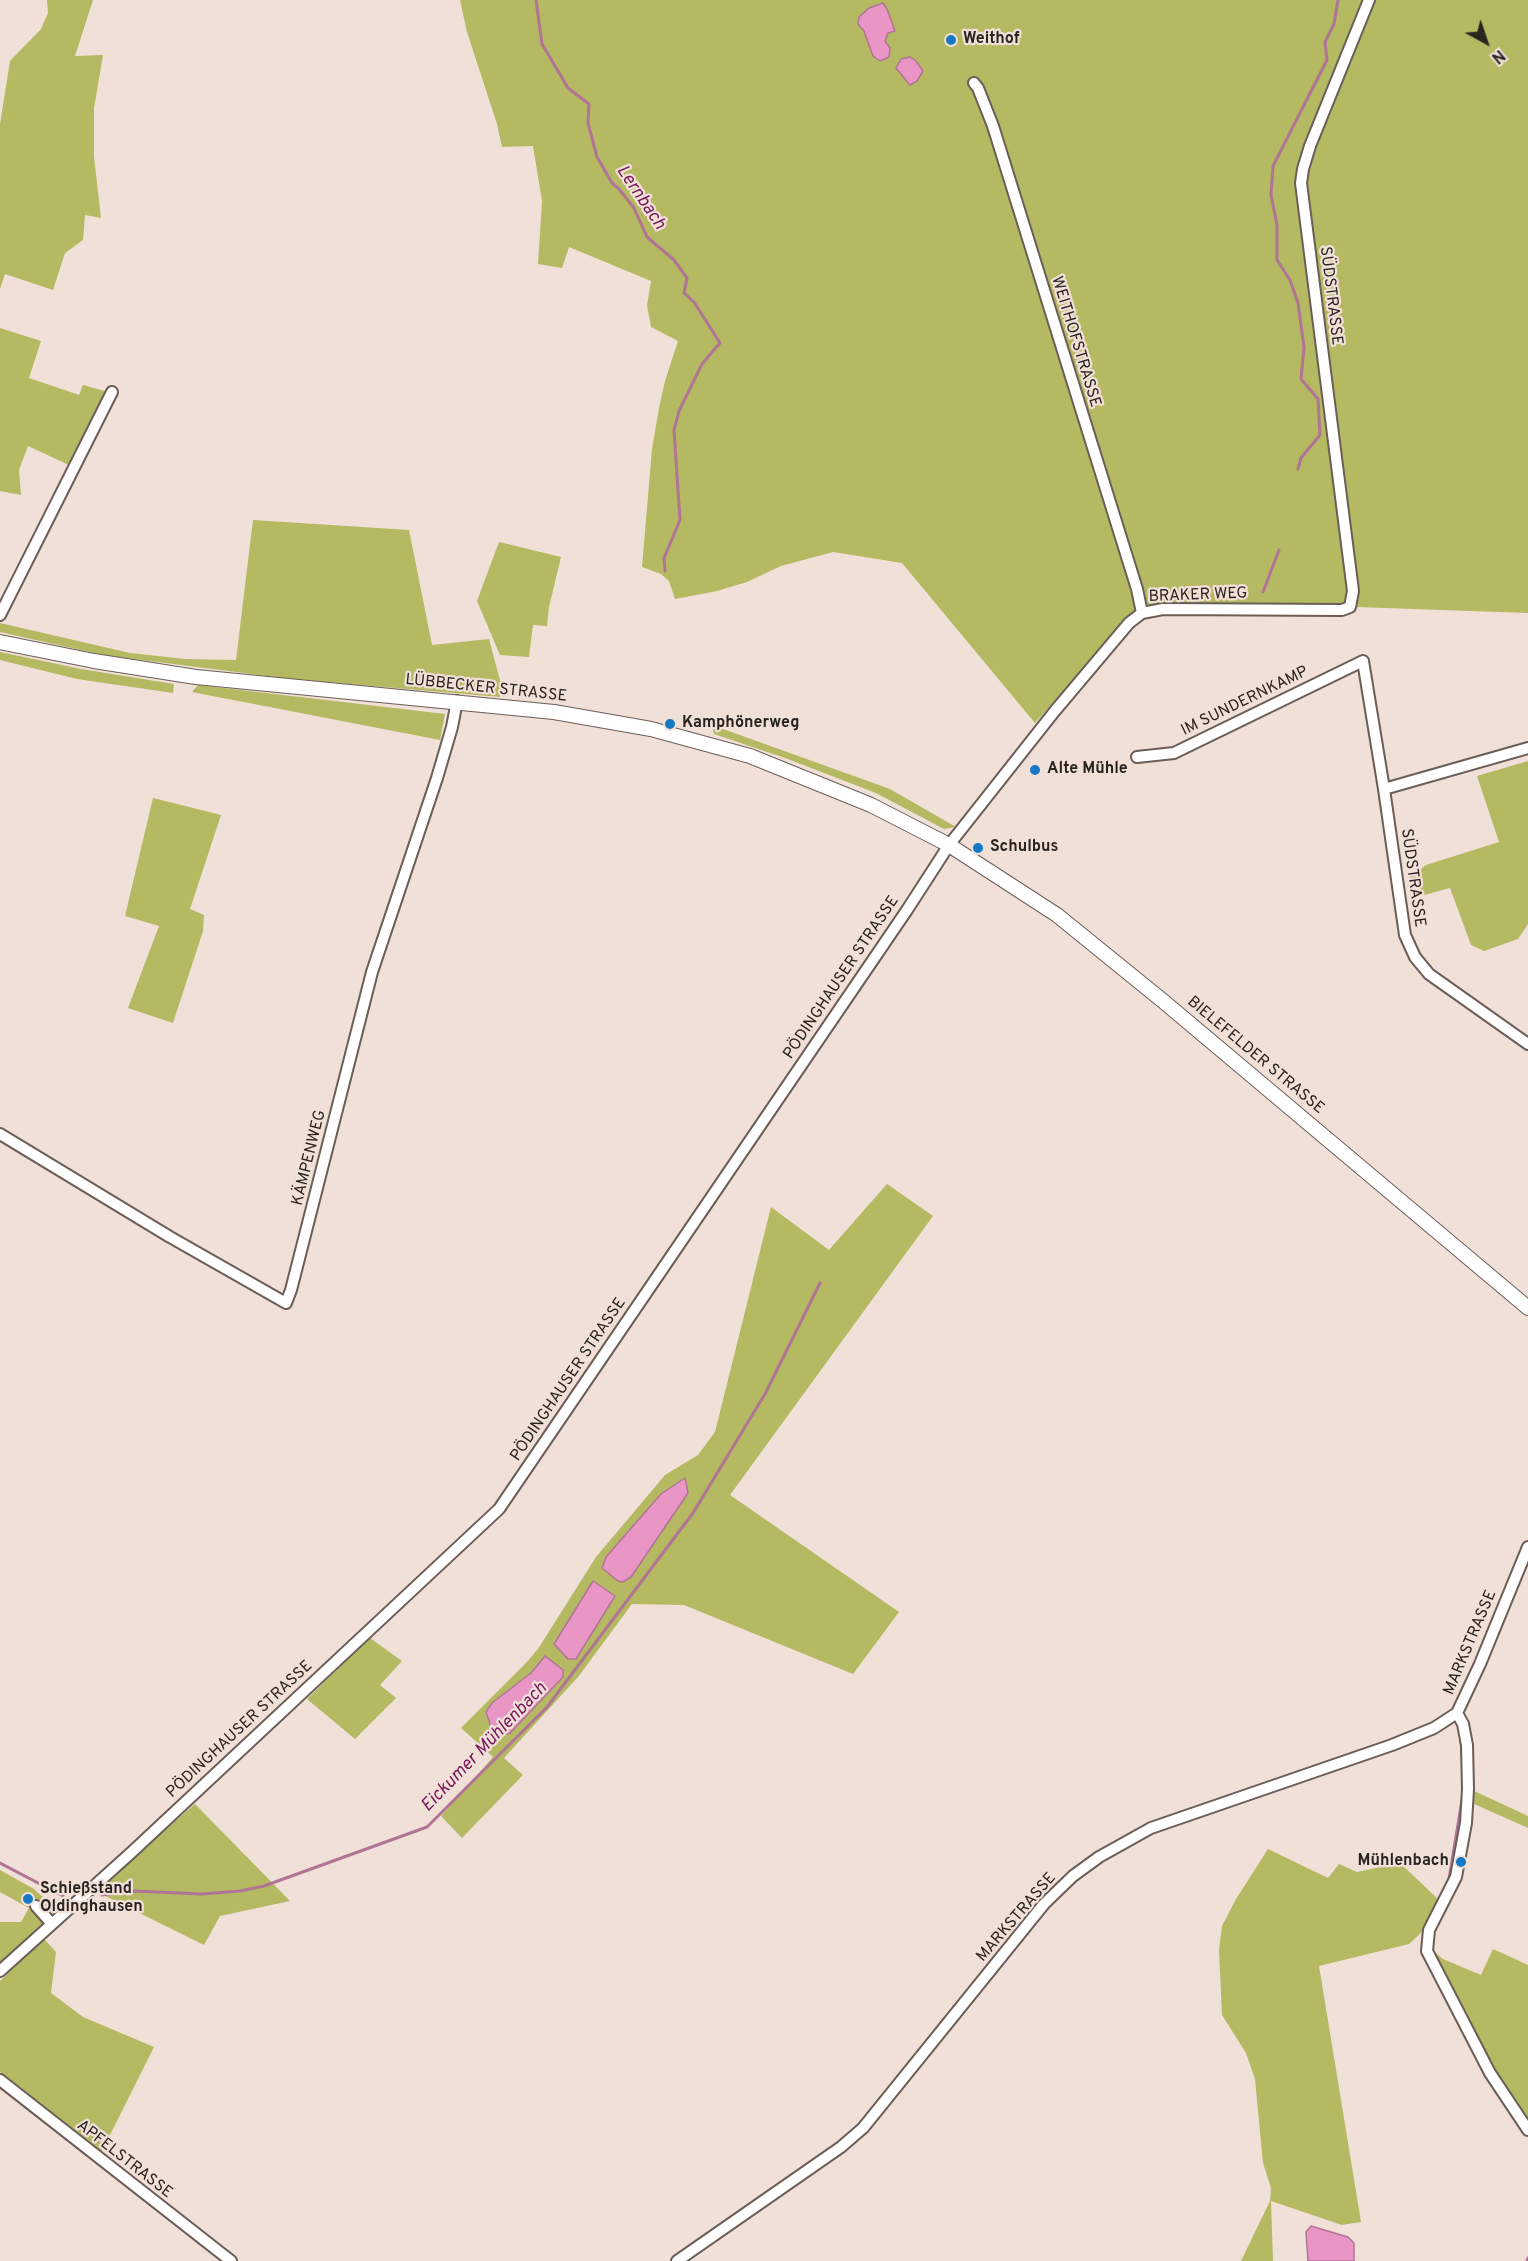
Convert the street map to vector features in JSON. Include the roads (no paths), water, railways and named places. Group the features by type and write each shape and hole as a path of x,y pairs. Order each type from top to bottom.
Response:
{"main road":[{"name":"LÜBBECKER STRASSE","path":"0,642 94,661 196,677 554,712 651,729 702,742 790,771 871,805 949,845"},
{"name":"BIELEFELDER STRASSE","path":"949,845 1057,915 1528,1308"}],"street":[{"name":"SÜDSTRASSE","path":"1350,607 1353,591 1301,183 1310,146 1369,0"},
{"name":"WEITHOFSTRASSE","path":"974,83 993,126 1137,590 1142,613"},
{"path":"0,615 112,392"},
{"name":"BRAKER WEG","path":"1054,712 1122,630 1142,613 1164,609 1342,610 1350,607"},
{"name":"SÜDSTRASSE","path":"1364,661 1405,935 1415,957 1429,974 1528,1044"},
{"name":"IM SUNDERNKAMP","path":"1137,757 1174,753 1364,661"},
{"name":"KÄMPENWEG","path":"0,1134 170,1237 286,1303 372,972 437,778 457,701"},
{"name":"PÖDINGHAUSER STRASSE","path":"0,1971 499,1509 949,845 1054,712"},
{"path":"1384,789 1528,748"},
{"name":"MARKSTRASSE","path":"677,2261 841,2147 863,2128 1044,1904 1073,1876 1099,1857 1151,1828 1392,1745 1434,1728 1457,1713 1528,1547"},
{"path":"1457,1713 1463,1724 1467,1745 1466,1823 1456,1877 1429,1930 1427,1951 1490,2073 1528,2130"},
{"path":"36,1906 52,1924"},
{"name":"APFELSTRASSE","path":"0,2080 231,2261"}],"waterway":[{"name":"Lernbach","path":"536,0 542,44 568,88 589,104 588,123 597,157 612,183 634,208 647,237 674,260 687,278 684,293 694,302 720,343 702,364 679,411 674,430 680,520 664,558 665,571"},
{"path":"1298,469 1301,458 1320,435 1318,399 1301,379 1304,347 1298,303 1290,280 1277,260 1277,225 1271,195 1273,166 1327,60 1325,42 1334,24 1338,0"},
{"path":"1263,592 1279,550"},
{"name":"Eickumer Mühlenbach","path":"102,1895 134,1891 202,1894 240,1891 264,1886 427,1827 547,1707 693,1513 765,1394 820,1283"},
{"path":"1461,1742 1462,1755"},
{"path":"1449,1879 1462,1800"},
{"name":"Eickumer Mühlenbach","path":"0,1863 63,1896"}],"place":[{"name":"Weithof","path":"951,40"},
{"name":"Kamphönerweg","path":"670,724"},
{"name":"Alte Mühle","path":"1035,770"},
{"name":"Schulbus","path":"978,848"},
{"name":"Mühlenbach","path":"1461,1862"},
{"name":"Schießstand Oldinghausen","path":"28,1899"}]}
